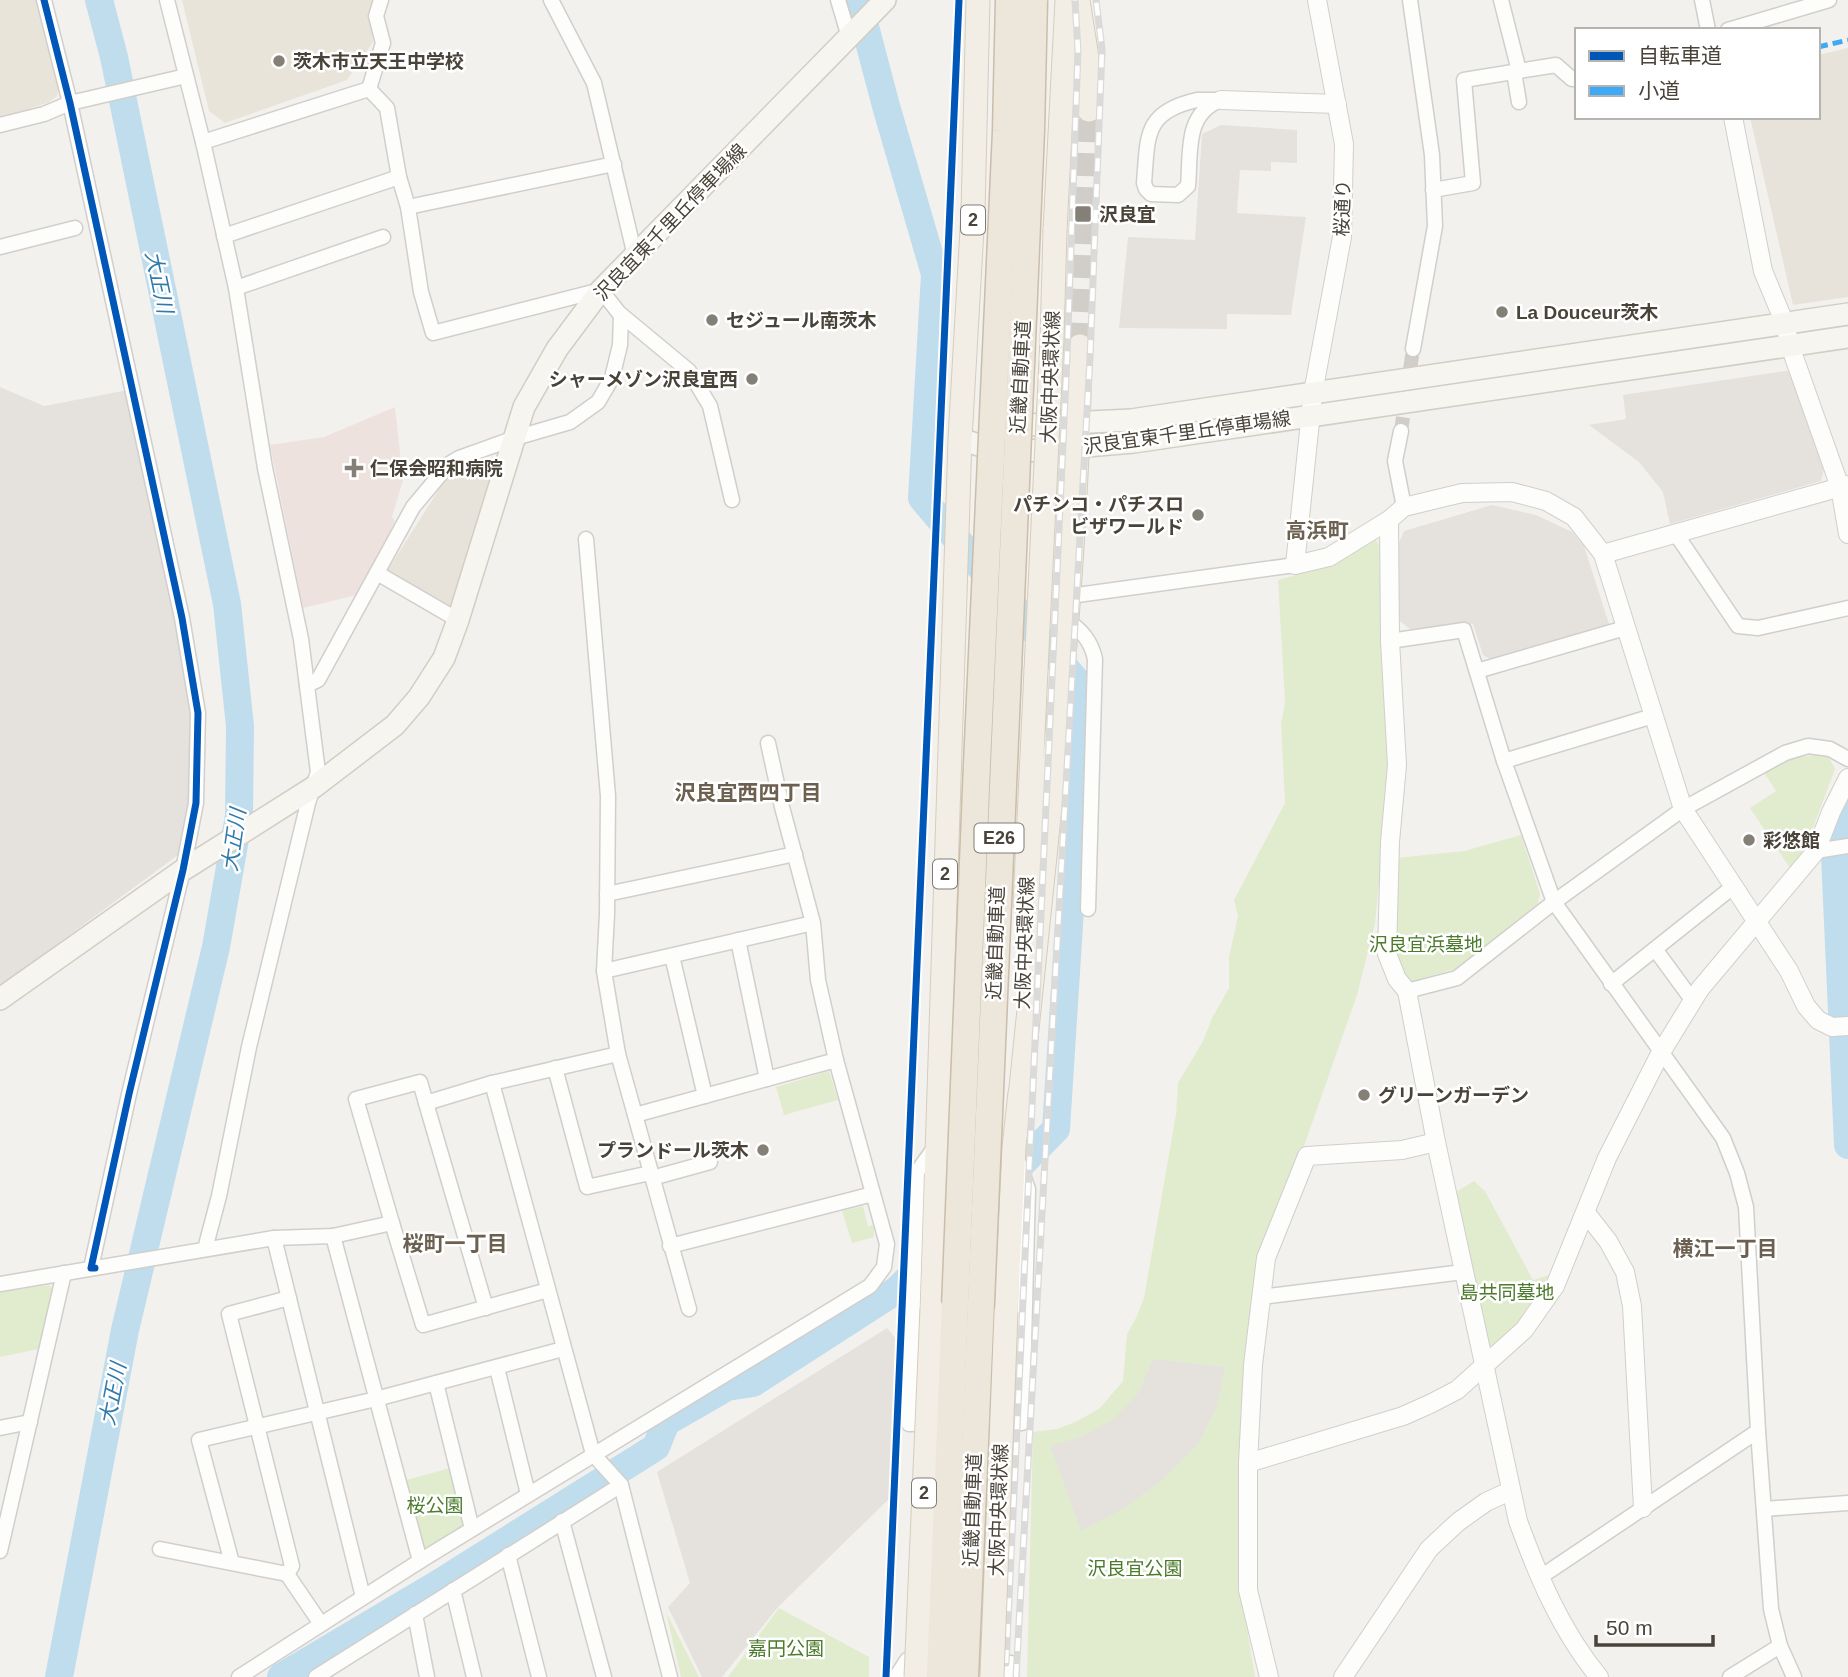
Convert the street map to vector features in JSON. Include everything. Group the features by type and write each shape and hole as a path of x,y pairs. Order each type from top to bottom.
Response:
{"highway":[{"name":"近畿自動車道","path":"940,1677 1009,0"},
{"name":"近畿自動車道","path":"965,1677 1034,0"}],"main road":[{"name":"2","path":"900,1676 932,1309 960,439 973,212 978,0"},
{"name":"大阪中央環状線","path":"992,1677 1006,1312 1014,1147 1019,1108 1023,941 1067,0"},
{"path":"1078,0 1088,64 1089,110"},
{"name":"沢良宜東千里丘停車場線","path":"0,999 184,870 307,792 395,725 419,697 444,658 524,407 557,349 601,290 880,5"},
{"name":"沢良宜東千里丘停車場線","path":"960,439 1004,426 1131,421 1848,314"},
{"name":"沢良宜東千里丘停車場線","path":"960,439 1004,453 1078,449 1848,337"},
{"path":"1019,1108 1068,621 1078,449 1080,346"}],"street":[{"path":"44,0 70,103 182,618 198,713 196,803 184,870 129,1094 93,1268"},
{"path":"167,0 236,288 265,468 301,639 318,772 307,792 249,1047 219,1196 201,1250"},
{"path":"369,89 383,43 376,16 381,0"},
{"path":"551,0 594,83 635,256"},
{"path":"838,0 852,34"},
{"name":"桜通り","path":"1295,565 1312,393 1342,237 1344,144 1317,0"},
{"path":"1410,0 1426,105 1435,226 1413,349"},
{"path":"1501,0 1516,72 1519,102"},
{"path":"1702,0 1708,28"},
{"path":"1735,28 1829,0"},
{"path":"1433,190 1473,183 1464,80 1556,65 1575,79"},
{"path":"0,125 44,114 70,103 186,76"},
{"path":"203,142 369,89"},
{"path":"369,89 387,108 408,207 421,292 433,333 601,290 621,315 689,372 710,406 732,500"},
{"path":"1221,100 1202,110 1192,128 1186,191 1178,195 1150,194 1144,183 1148,133 1157,119 1182,104 1197,100 1221,100 1337,104"},
{"path":"1733,119 1763,271 1844,486 1848,534"},
{"path":"408,207 614,164"},
{"path":"224,236 400,177"},
{"path":"0,247 75,228"},
{"path":"236,288 383,237"},
{"path":"307,685 318,680 413,507 449,464 516,438 570,422 598,402 612,378 620,345 621,315"},
{"path":"1401,431 1395,461 1404,507"},
{"path":"1603,554 1844,486"},
{"path":"1070,596 1295,565 1329,557 1389,520 1404,507 1462,493 1512,492 1546,501 1574,517 1603,554 1683,810 1789,971 1806,1006 1818,1020 1840,1026"},
{"path":"1389,520 1390,641 1396,765 1390,842 1387,954 1397,979 1407,991 1463,1272 1518,1521 1539,1578 1556,1611 1599,1677"},
{"path":"1676,534 1738,626 1758,628 1848,608"},
{"path":"586,539 608,796 604,971 618,1054 689,1309"},
{"path":"377,573 458,620"},
{"path":"1068,621 1082,631 1095,659 1088,909"},
{"path":"1477,671 1625,628"},
{"path":"1390,641 1464,630 1504,761 1554,902 1723,1139 1737,1173 1746,1206 1770,1609 1780,1647 1794,1677"},
{"path":"1504,761 1653,716"},
{"path":"239,1677 528,1494 870,1286 884,1267 887,1244 836,1060 818,981 813,923 768,743"},
{"path":"1407,991 1457,978 1554,902 1683,810 1785,753 1808,746 1830,749 1848,759"},
{"path":"1248,1463 1403,1416 1457,1390 1524,1331 1555,1286 1607,1158 1660,1054 1693,1000 1815,851 1848,778"},
{"path":"1815,851 1848,846"},
{"path":"607,894 795,854"},
{"path":"1611,984 1734,886"},
{"path":"604,971 813,923"},
{"path":"738,940 766,1079"},
{"path":"1655,949 1693,1000"},
{"path":"672,956 705,1096"},
{"path":"426,1103 492,1083 618,1054"},
{"path":"635,1115 836,1060"},
{"path":"555,1068 587,1187 710,1162"},
{"path":"486,1308 419,1082 356,1099 424,1325 486,1308 548,1290"},
{"path":"492,1083 593,1454 621,1485 670,1677"},
{"path":"1269,1677 1248,1590 1248,1463 1253,1365 1266,1258 1307,1156 1402,1150 1436,1142"},
{"path":"937,1144 917,1172 909,1424 1022,1423 1028,1189 1014,1147"},
{"path":"670,1246 873,1194"},
{"path":"1586,1213 1608,1241 1625,1272 1632,1306 1643,1507"},
{"path":"0,1284 274,1238 333,1236 392,1223"},
{"path":"333,1236 420,1561"},
{"path":"274,1238 363,1597"},
{"path":"1261,1297 1463,1272"},
{"path":"0,1551 64,1273"},
{"path":"287,1574 292,1566 229,1314 289,1298"},
{"path":"232,1563 199,1440 376,1399 563,1349"},
{"path":"496,1367 528,1494"},
{"path":"436,1383 472,1529"},
{"path":"0,1428 30,1422"},
{"path":"1539,1578 1758,1431"},
{"path":"316,1677 621,1485"},
{"path":"1343,1677 1429,1549 1458,1522 1486,1502 1510,1491"},
{"path":"1764,1508 1848,1503"},
{"path":"562,1521 604,1677"},
{"path":"160,1549 287,1574 321,1624"},
{"path":"508,1555 539,1677"},
{"path":"453,1590 474,1677"},
{"path":"415,1614 428,1677"},
{"path":"1730,1677 1780,1647"},
{"path":"900,1676 907,1660 1011,1662 1011,1677"}],"shaded area":[{"path":"0,0 39,0 60,86 57,96 49,102 0,119"},
{"name":"茨木市立天王中学校","path":"182,0 374,0 369,13 373,42 347,80 225,123 209,111"},
{"path":"1848,48 1848,297 1793,305 1750,119 1820,119 1820,55"},
{"path":"1221,125 1297,130 1297,163 1271,162 1271,171 1240,170 1237,213 1306,217 1291,315 1227,314 1227,329 1119,328 1128,237 1195,240 1202,134"},
{"path":"1792,370 1824,469 1821,481 1670,524 1663,492 1639,462 1589,425 1626,419 1623,395"},
{"path":"0,387 44,406 128,390 176,619 190,713 188,803 182,852 0,986"},
{"path":"395,407 403,480 392,517 395,521 361,594 303,608 270,445 324,437"},
{"path":"503,451 452,609 387,571 447,477 492,459"},
{"path":"1492,505 1536,515 1572,532 1584,546 1609,624 1492,660 1483,655 1473,624 1410,629 1400,621 1395,582 1398,545 1404,531"},
{"path":"887,1328 895,1338 890,1498 778,1607 722,1677 702,1677 668,1607 690,1583 657,1472"},
{"path":"1153,1359 1225,1367 1217,1406 1200,1441 1160,1482 1121,1510 1081,1531 1050,1446 1083,1436 1114,1419 1139,1392"}],"green space":[{"name":"沢良宜公園","path":"1375,538 1379,545 1382,651 1391,764 1375,923 1357,995 1303,1149 1259,1258 1245,1362 1239,1460 1241,1593 1255,1677 1027,1677 1033,1432 1057,1429 1099,1409 1123,1381 1127,1334 1144,1298 1176,1114 1178,1083 1203,1041 1229,988 1229,957 1238,916 1234,900 1285,803 1281,724 1285,702 1278,580 1328,566"},
{"path":"1827,754 1835,769 1802,857 1792,871 1750,808 1776,791 1763,771 1797,757"},
{"name":"沢良宜浜墓地","path":"1521,835 1540,894 1537,907 1461,967 1410,982 1403,979 1394,952 1398,881 1396,858 1464,851"},
{"path":"829,1071 838,1100 784,1115 776,1087"},
{"name":"島共同墓地","path":"1474,1181 1485,1191 1533,1280 1549,1275 1531,1308 1497,1348 1489,1347 1453,1194"},
{"path":"863,1206 868,1226 874,1225 874,1237 852,1243 842,1211"},
{"path":"49,1285 54,1290 43,1348 0,1357 0,1292"},
{"name":"桜公園","path":"450,1468 464,1525 423,1550 403,1481"},
{"name":"嘉円公園","path":"779,1608 869,1657 869,1677 728,1677"},
{"name":"嘉円公園","path":"666,1612 699,1677 681,1677"}],"waterway":[{"name":"大正川","path":"59,1677 125,1330 216,947 239,816 240,726 227,604 114,57 99,0"},
{"path":"858,0 935,274 922,498 1084,690 1056,1129 972,1214"},
{"path":"1848,804 1840,820 1835,856 1848,1145"},
{"path":"281,1677 436,1585 656,1447 666,1422 727,1387 753,1383 897,1290 934,1253"}],"tunnel":[{"path":"1080,346 1089,110"},
{"path":"1401,431 1413,349"}],"railway":[{"path":"1006,1663 1067,357 1078,51 1075,0"},
{"path":"1016,1677 1090,358 1102,49 1096,0"}],"marked path":[{"path":"1820,47 1848,40"}],"cycle path":[{"path":"44,0 70,103 182,618 198,713 196,803 91,1268 95,1268"},
{"path":"886,1677 959,0"}],"place":[{"name":"茨木市立天王中学校","path":"279,61"},
{"name":"沢良宜","path":"1083,214"},
{"name":"La Douceur茨木","path":"1502,312"},
{"name":"セジュール南茨木","path":"712,320"},
{"name":"シャーメゾン沢良宜西","path":"752,379"},
{"name":"仁保会昭和病院","path":"354,468"},
{"name":"パチンコ・パチスロ ビザワールド","path":"1198,515"},
{"name":"彩悠館","path":"1749,840"},
{"name":"グリーンガーデン","path":"1364,1095"},
{"name":"プランドール茨木","path":"763,1150"}],"district":[{"name":"高浜町","path":"1317,531"},
{"name":"沢良宜西四丁目","path":"748,793"},
{"name":"桜町一丁目","path":"455,1244"},
{"name":"横江一丁目","path":"1725,1249"}]}
